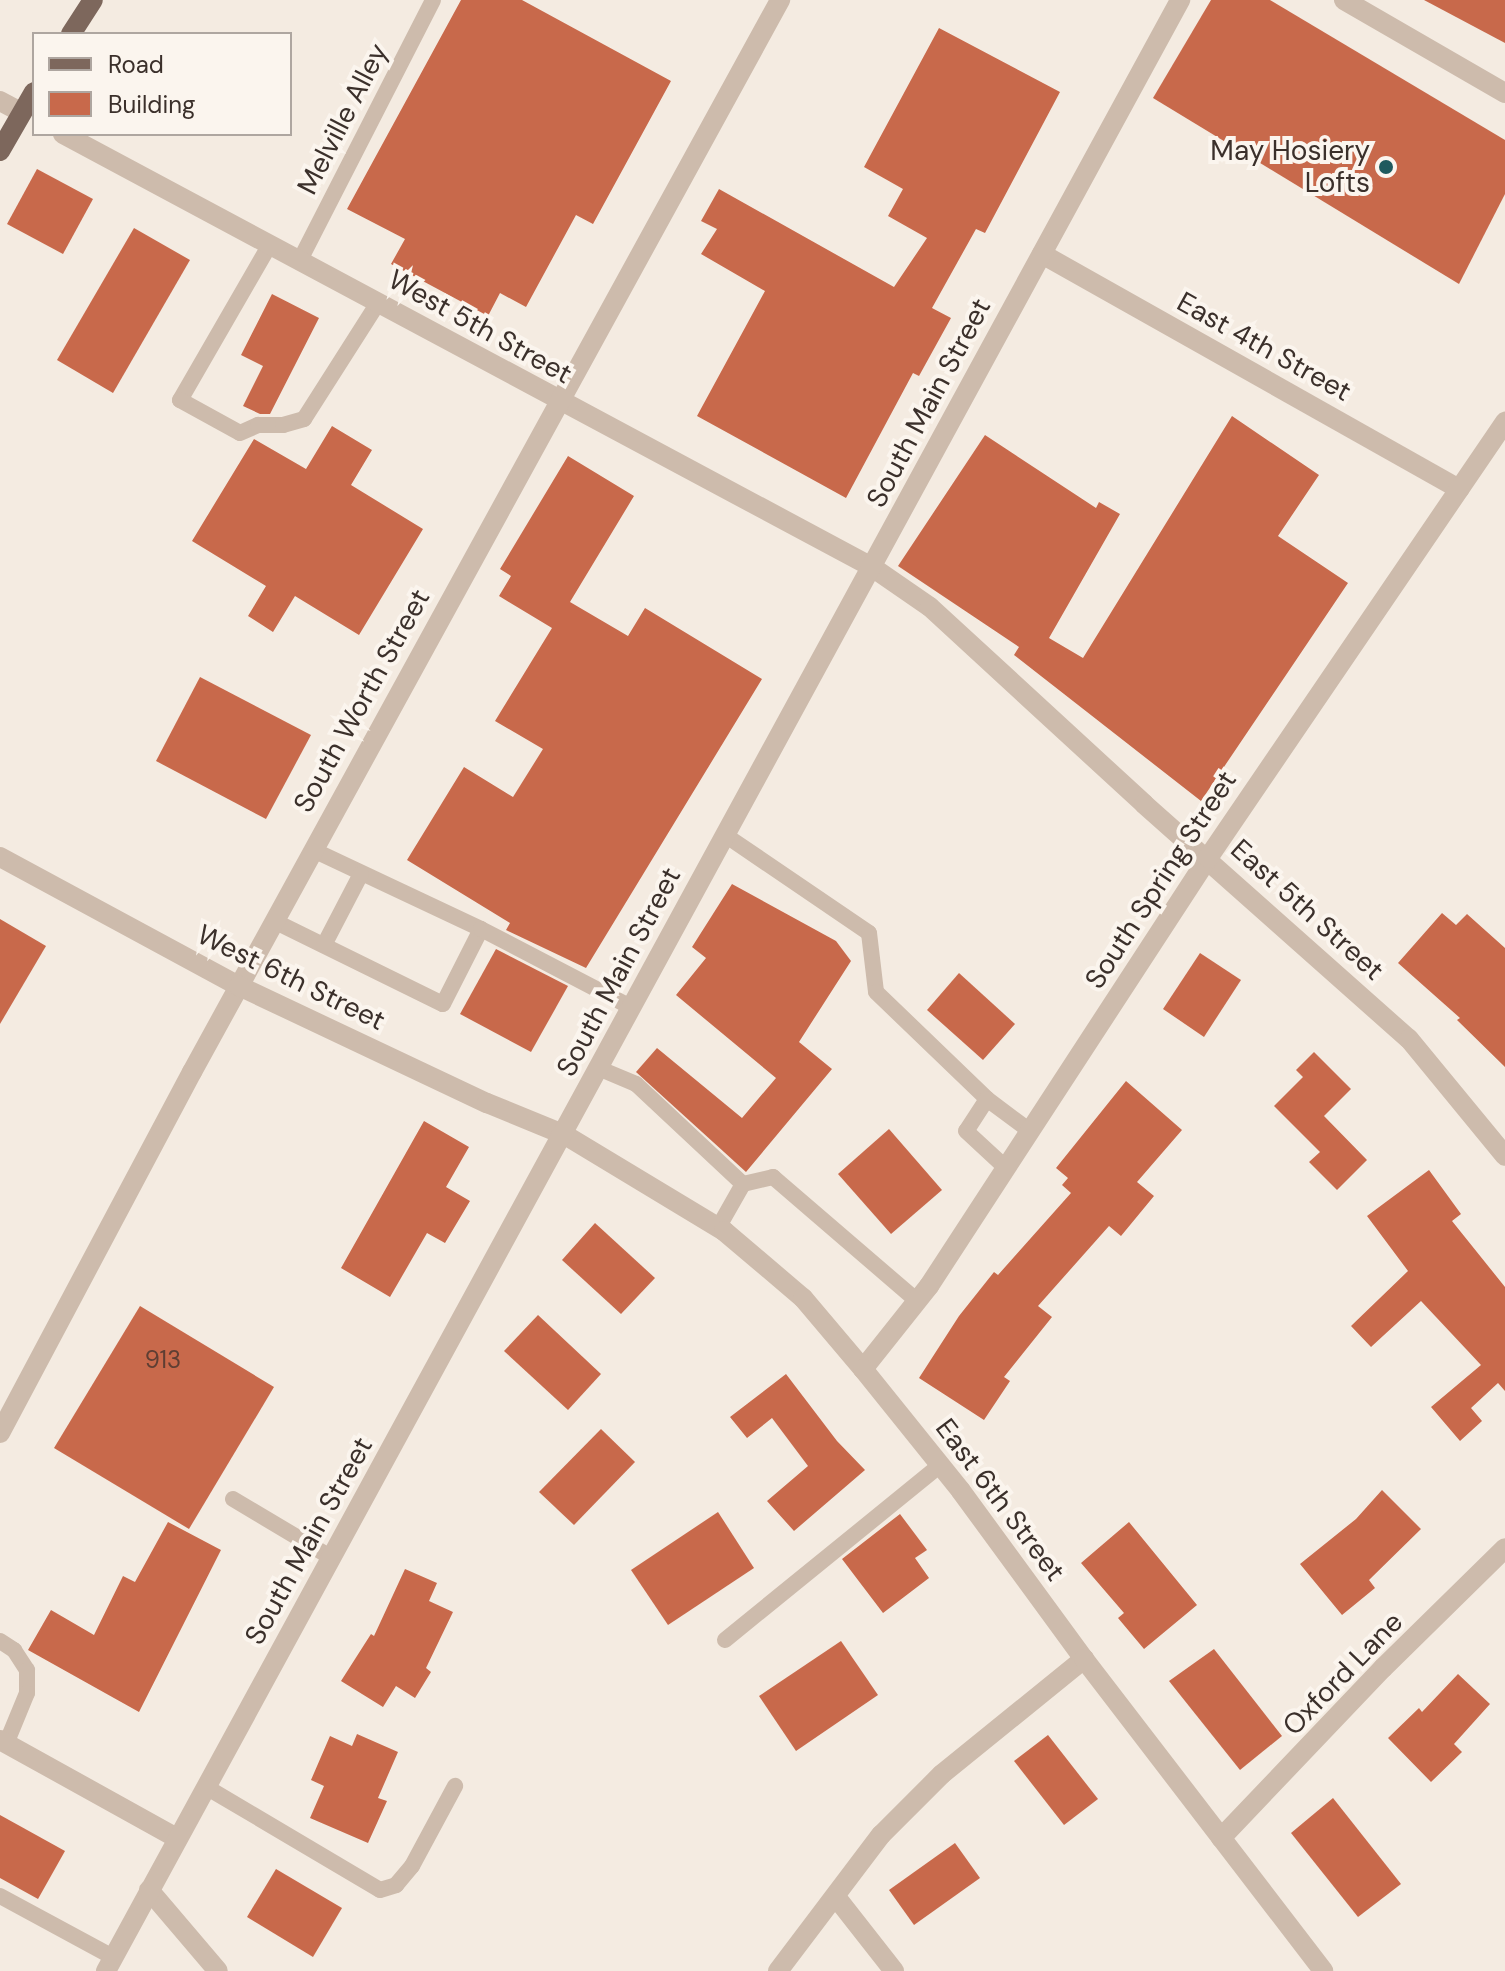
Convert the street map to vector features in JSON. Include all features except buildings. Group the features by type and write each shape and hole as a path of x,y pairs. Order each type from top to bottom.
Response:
{"main road":[{"path":"65,32 80,0"},
{"path":"72,32 93,0"},
{"path":"0,151 28,115"}],"street":[{"name":"South Worth Street","path":"0,1433 274,921 780,0"},
{"name":"South Main Street","path":"110,1964 565,1135 631,1007 1180,0"},
{"path":"1344,0 1505,93"},
{"path":"0,101 28,115"},
{"name":"West 5th Street","path":"67,136 872,567"},
{"name":"East 4th Street","path":"1042,254 1459,489"},
{"name":"South Spring Street","path":"863,1369 917,1301 1208,858 1505,422"},
{"name":"East 5th Street","path":"872,567 930,607 1144,804 1208,858 1284,931 1409,1039 1505,1156"},
{"name":"West 6th Street","path":"0,857 239,986 487,1103 565,1135"},
{"name":"East 6th Street","path":"565,1135 718,1228 803,1298 940,1465 1323,1971"},
{"name":"Oxford Lane","path":"1221,1838 1383,1668 1505,1548"},
{"path":"778,1971 808,1927 836,1897 881,1835 942,1774 1084,1659"},
{"path":"3,1742 177,1838"},
{"path":"149,1890 218,1971"},
{"path":"836,1897 894,1971"}],"lane":[{"name":"Melville Alley","path":"299,262 433,0"},
{"path":"269,246 180,400 240,433 258,425 283,425 304,419 378,303"},
{"path":"725,835 869,933 876,992 987,1099 1030,1131"},
{"path":"313,850 481,929 631,1007"},
{"path":"324,945 361,874"},
{"path":"274,921 443,1004 481,929"},
{"path":"598,1068 636,1084 743,1184"},
{"path":"987,1099 966,1131 1006,1168"},
{"path":"718,1228 743,1184 773,1177 917,1301"},
{"path":"725,1640 940,1465"},
{"path":"233,1499 332,1558"},
{"path":"0,1641 14,1650 27,1670 27,1693 3,1742"},
{"path":"206,1787 380,1890 396,1885 412,1866 455,1786"},
{"path":"0,1896 110,1964"}],"place":[{"name":"May Hosiery Lofts","path":"1386,167"}]}
